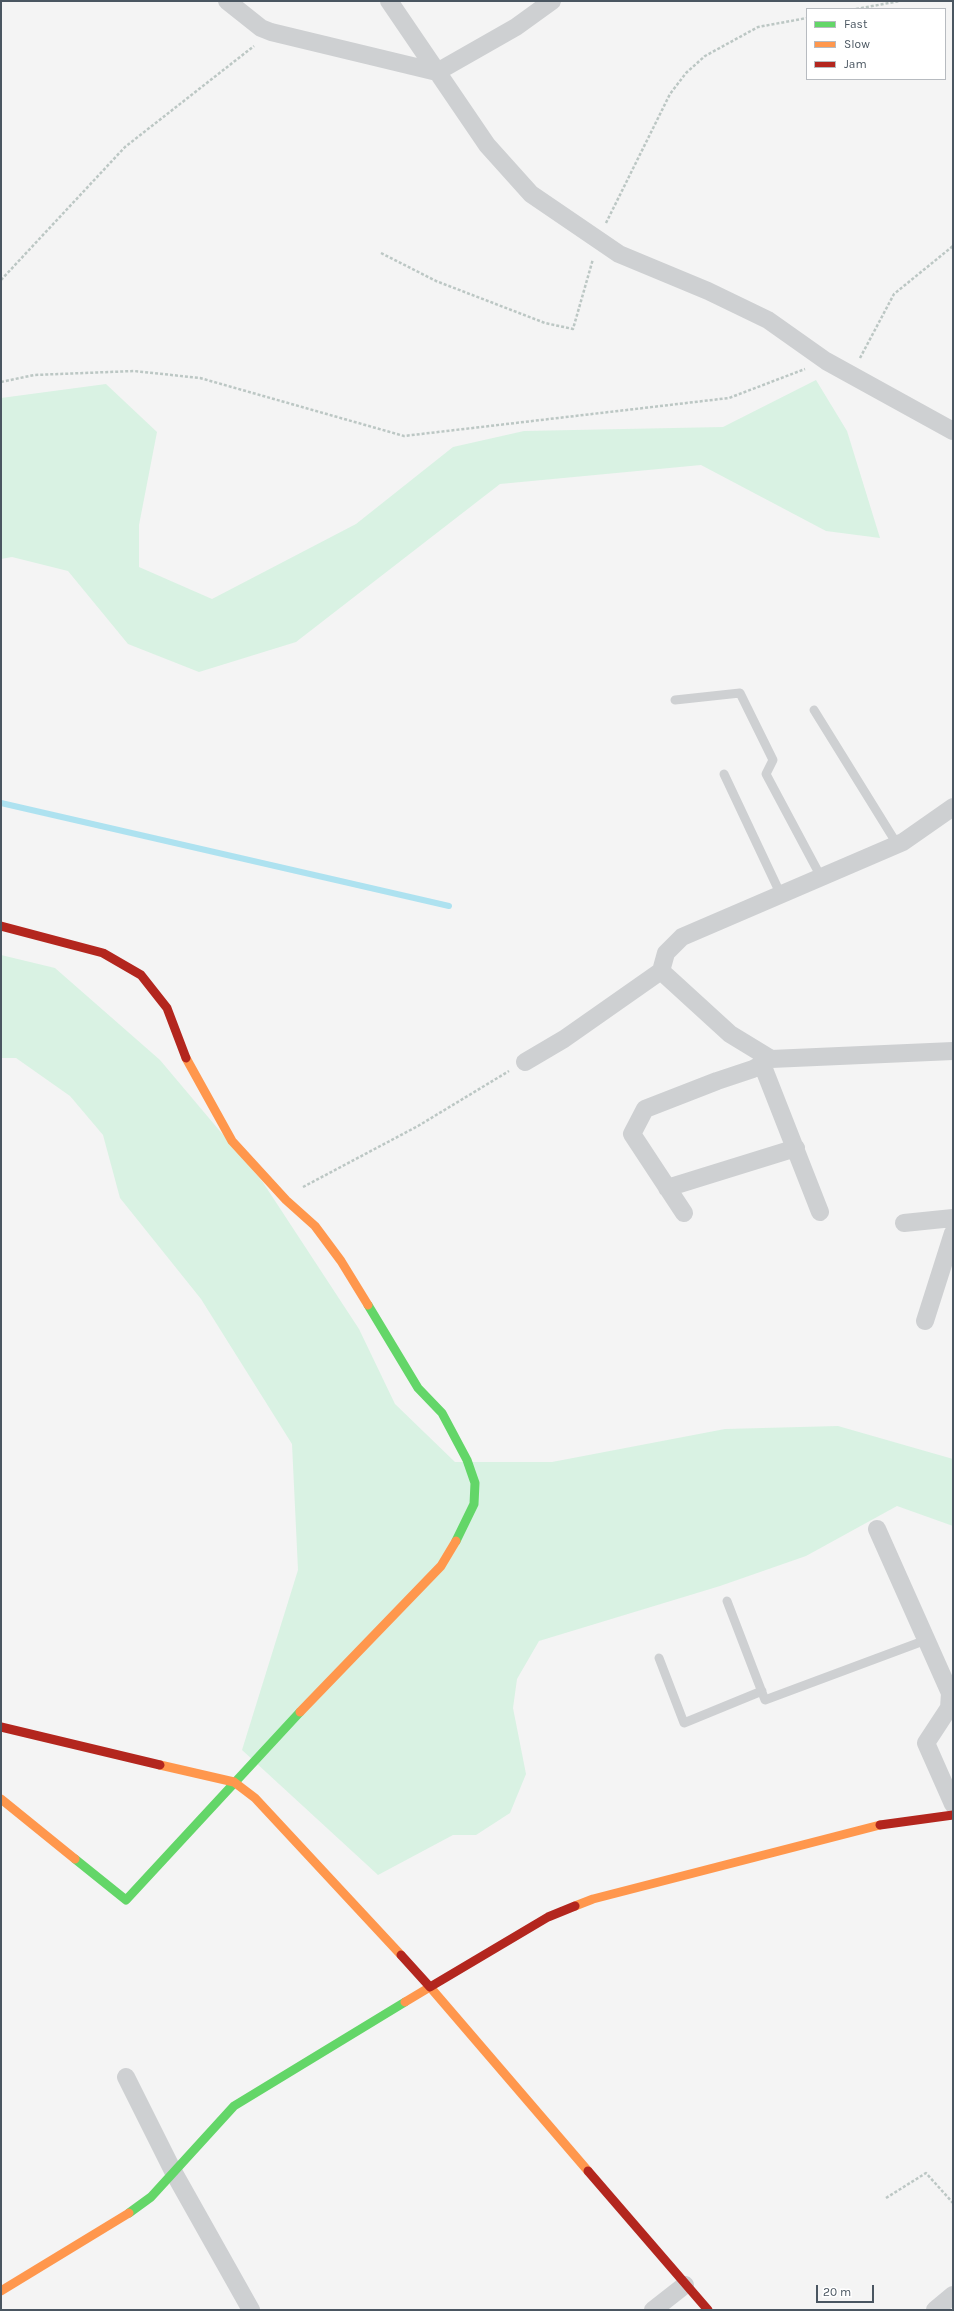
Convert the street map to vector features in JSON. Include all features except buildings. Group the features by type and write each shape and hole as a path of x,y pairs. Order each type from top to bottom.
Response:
{"street":[{"path":"227,1 261,28 271,32 437,72 516,27 552,1"},
{"path":"389,1 487,145 510,173 531,194 619,254 708,291 768,320 826,360 953,431"},
{"path":"525,1062 564,1039 662,971 666,953 682,937 897,844 953,807"},
{"path":"1,926 103,953 141,975 167,1008 186,1058 232,1140 284,1198 315,1226 341,1261 418,1388 442,1413 467,1460 475,1484 474,1504 463,1529 440,1566 234,1782 126,1900 1,1799"},
{"path":"662,971 730,1034 767,1061 796,1148 820,1212"},
{"path":"684,1213 632,1134 645,1109 717,1081 753,1069 767,1061 953,1051"},
{"path":"667,1188 796,1148"},
{"path":"904,1223 953,1218"},
{"path":"925,1321 953,1233"},
{"path":"877,1529 950,1693 949,1708 926,1743 953,1804"},
{"path":"1,1727 234,1782 255,1798 285,1828 430,1987 708,2310"},
{"path":"1,2291 130,2213 151,2197 234,2106 548,1917 593,1899 890,1822 953,1815"},
{"path":"126,2077 174,2173 251,2310"},
{"path":"653,2310 686,2286"},
{"path":"935,2310 953,2296"}],"lane":[{"path":"675,700 740,693 773,760 766,774 822,877"},
{"path":"814,710 897,844"},
{"path":"724,774 781,895"},
{"path":"726,1601 765,1700 926,1640"},
{"path":"659,1658 684,1723 762,1691"}],"path":[{"path":"862,8 900,1"},
{"path":"381,253 436,281 546,322 573,329 598,240 670,94 686,73 705,56 758,27 806,18"},
{"path":"1,280 125,147 271,32"},
{"path":"851,375 894,294 921,270 953,246"},
{"path":"1,382 34,375 134,371 200,378 404,436 729,398 826,360"},
{"path":"284,1198 418,1126 525,1062"},
{"path":"886,2198 926,2172 953,2203"}],"green space":[{"path":"816,380 847,431 880,538 826,531 701,465 500,484 296,642 199,672 128,644 68,571 12,557 1,559 1,398 106,384 157,432 139,525 139,567 212,599 356,524 453,447 524,431 723,427"},
{"path":"1,955 55,968 160,1060 262,1181 359,1329 395,1404 455,1462 552,1462 725,1429 838,1426 953,1459 953,1526 897,1506 806,1556 720,1586 539,1641 517,1679 513,1708 526,1774 510,1813 476,1835 453,1835 378,1875 242,1750 298,1570 292,1444 201,1299 120,1198 103,1135 70,1096 16,1058 1,1058"}],"waterway":[{"path":"1,803 449,906"}],"traffic: fast":[{"path":"368,1305 418,1388 442,1413 467,1460 475,1483 474,1504 456,1541"},
{"path":"75,1859 126,1900 300,1712"},
{"path":"129,2213 151,2197 234,2106 405,2002"}],"traffic: slow":[{"path":"186,1058 232,1141 286,1200 315,1226 341,1261 368,1305"},
{"path":"300,1712 441,1566 456,1541"},
{"path":"160,1765 234,1782 255,1798 401,1955"},
{"path":"1,1799 75,1859"},
{"path":"575,1906 593,1899 880,1825"},
{"path":"405,2002 430,1987 588,2171"},
{"path":"1,2291 129,2213"}],"traffic: jam":[{"path":"1,926 103,953 141,975 167,1008 186,1058"},
{"path":"1,1727 160,1765"},
{"path":"880,1825 953,1815"},
{"path":"401,1955 430,1987 548,1917 575,1906"},
{"path":"588,2171 708,2310"}]}
